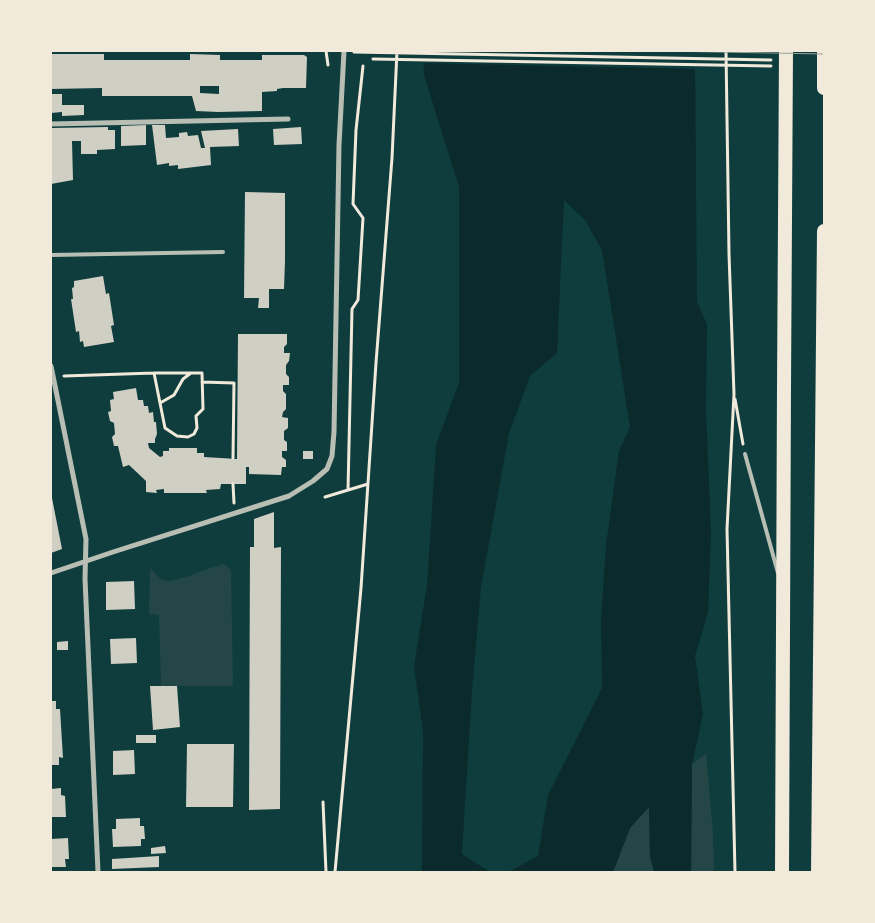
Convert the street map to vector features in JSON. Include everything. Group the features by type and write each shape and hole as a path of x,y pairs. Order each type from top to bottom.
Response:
{"highway":[{"path":"782,872 786,51"},
{"path":"824,51 824,88"},
{"path":"818,872 824,231"}],"street":[{"path":"51,573 289,496 313,482 327,469 332,456 334,432 339,145 344,52"},
{"path":"51,124 288,118"},
{"path":"51,366 54,390 86,539 85,561 98,872"}],"lane":[{"path":"51,255 223,252"},
{"path":"745,454 783,594"}],"path":[{"path":"326,51 328,65"},
{"path":"335,872 361,588 392,158 396,51"},
{"path":"726,51 729,254 734,394 727,529 735,872"},
{"path":"344,52 775,61"},
{"path":"373,59 775,66"},
{"path":"348,490 352,309 358,300 363,218 353,204 356,130 363,66"},
{"path":"53,376 154,373 202,373 203,409 196,416 197,428 194,434 188,437 177,436 165,428 154,373"},
{"path":"160,403 174,395 183,379 192,373"},
{"path":"202,382 234,382 233,458"},
{"path":"734,394 745,454"},
{"path":"233,484 235,513"},
{"path":"325,497 368,484"},
{"path":"323,802 326,872"}],"shaded area":[{"path":"423,51 695,51 697,302 707,324 706,412 711,533 708,612 695,656 703,714 692,764 691,872 654,872 650,856 649,807 630,828 613,872 508,872 538,856 548,795 602,688 601,618 606,545 619,451 630,427 602,250 585,220 564,200 557,353 530,376 509,433 481,587 472,691 462,854 490,872 422,872 423,732 414,666 427,585 436,445 459,383 459,187 424,75"},
{"path":"224,564 231,570 233,686 161,686 159,615 149,614 150,568 162,580 170,581"},
{"path":"706,754 713,833 714,872 691,872 692,764"},
{"path":"649,807 650,856 654,872 613,872 630,828"}],"pier":[{"path":"420,51 698,51 698,69 421,63"}],"building":[{"path":"51,54 104,54 104,60 190,60 190,54 220,55 220,60 262,60 262,55 304,55 307,57 306,88 283,88 277,89 277,91 262,92 262,111 196,111 192,96 102,96 102,88 51,89","holes":["200,86 219,86 219,94 200,93"]},
{"path":"51,94 62,94 62,105 84,105 84,115 62,116 62,112 51,113"},
{"path":"146,125 146,145 121,146 121,126"},
{"path":"152,125 165,125 166,138 179,137 179,133 187,132 188,136 198,135 201,148 205,148 201,131 238,129 239,146 210,147 211,165 178,169 178,165 169,166 169,163 157,165"},
{"path":"108,127 108,130 115,130 115,149 97,150 97,154 81,154 81,141 72,141 73,180 51,184 51,128"},
{"path":"301,127 302,144 274,145 273,129"},
{"path":"245,192 285,193 284,289 269,289 269,308 258,308 259,298 244,298"},
{"path":"103,276 106,294 109,293 114,325 111,326 114,342 84,347 83,341 80,342 79,331 76,332 71,299 73,299 72,288 74,287 74,281"},
{"path":"238,334 287,334 287,344 284,347 284,353 290,353 289,361 286,365 289,385 283,385 283,391 286,394 286,409 282,417 288,418 288,428 284,431 287,451 282,451 282,457 286,460 286,467 282,467 281,475 249,474 249,467 246,467 246,484 221,484 220,489 206,490 207,493 164,493 164,489 156,490 157,493 146,492 146,481 129,465 123,467 118,446 114,446 112,437 115,434 114,423 110,421 108,412 111,411 110,400 114,399 113,392 136,388 138,400 143,400 144,406 148,406 149,413 153,412 157,434 155,443 148,443 149,448 160,457 163,456 163,451 169,451 169,448 197,448 197,453 204,453 204,457 237,459"},
{"path":"303,451 313,451 313,459 303,459"},
{"path":"51,498 62,549 51,553"},
{"path":"274,512 274,548 281,547 280,809 249,810 250,547 254,547 254,519"},
{"path":"134,581 135,609 106,610 106,582"},
{"path":"136,638 137,663 111,664 110,639"},
{"path":"68,641 68,650 57,650 57,642"},
{"path":"150,686 177,686 180,727 153,730"},
{"path":"51,701 56,701 56,709 60,709 63,758 59,757 59,765 51,765"},
{"path":"136,735 156,735 156,743 136,743"},
{"path":"187,744 234,744 233,807 186,807"},
{"path":"134,750 135,774 113,775 113,751"},
{"path":"61,788 61,795 65,796 66,817 51,817 51,789"},
{"path":"140,818 140,826 144,826 145,839 141,839 141,846 113,847 112,829 116,829 116,819"},
{"path":"68,838 69,859 65,859 66,867 51,867 51,839"},
{"path":"165,846 166,853 151,854 151,848"},
{"path":"159,856 159,867 112,869 112,859"}],"tram line":[{"path":"664,51 824,54"}]}
